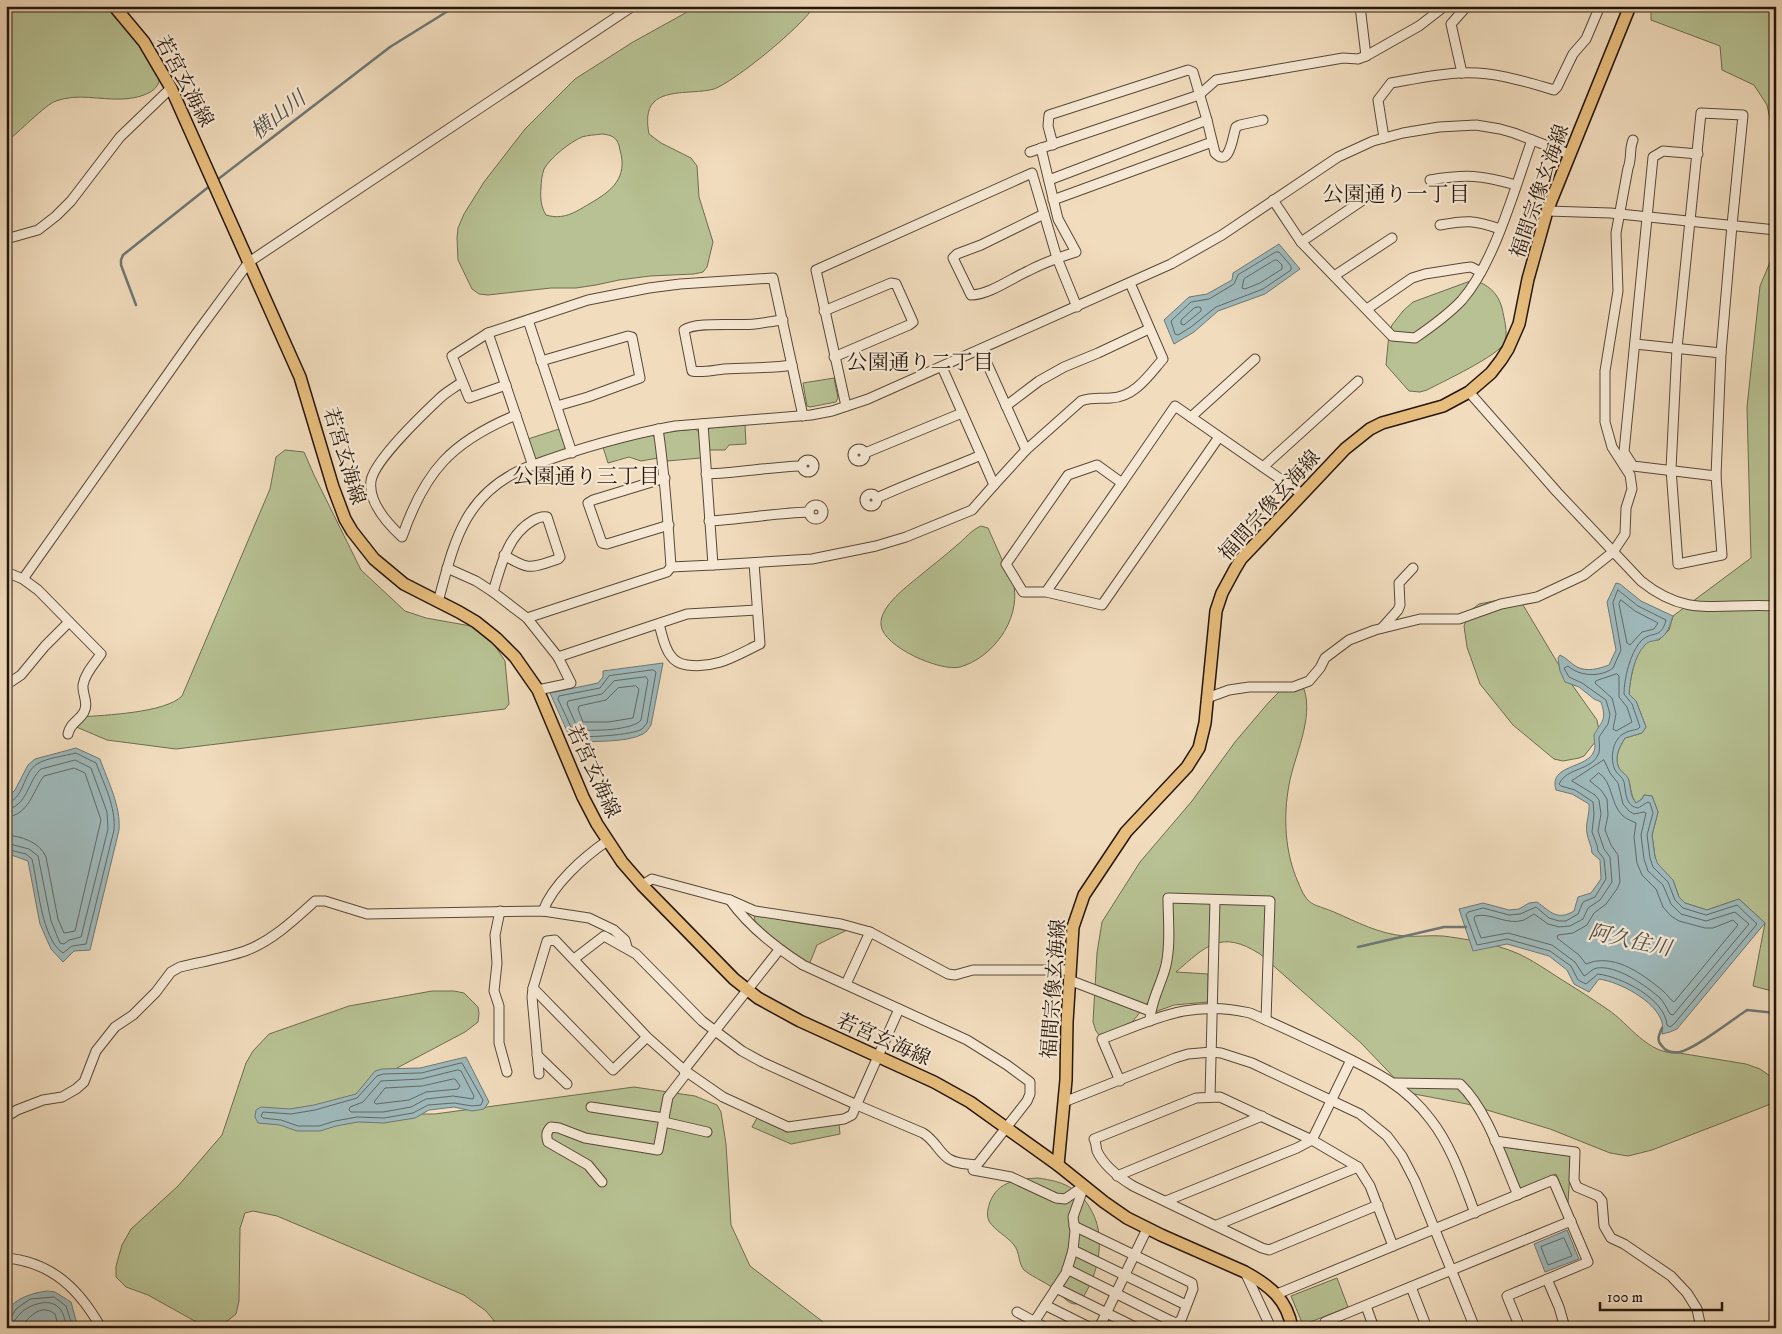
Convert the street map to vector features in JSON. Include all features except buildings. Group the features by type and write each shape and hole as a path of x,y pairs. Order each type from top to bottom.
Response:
{"main road":[{"name":"若宮玄海線","path":"114,6 144,42 171,88 300,378 333,487 345,518 363,547 384,568 404,584 459,612 496,638 514,657 538,690 583,797 607,841 642,885 720,966 747,991 774,1009 800,1022 934,1082 970,1102 1058,1164 1127,1218 1246,1272 1270,1286 1285,1306 1292,1328"},
{"name":"福間宗像玄海線","path":"1058,1164 1066,1080 1069,975 1073,927 1084,895 1126,832 1195,758 1202,739 1208,698 1216,611 1225,587 1241,559 1344,449 1370,429 1394,419 1473,396 1501,360 1514,337 1547,211 1630,6"}],"street":[{"path":"23,579 249,262 633,6"},
{"path":"1360,6 1366,56"},
{"path":"1030,152 1200,95 1216,80 1343,58 1358,59 1420,26 1445,6"},
{"path":"1462,73 1451,24 1467,6"},
{"path":"1384,138 1378,100 1392,83 1430,76 1462,73 1500,76 1554,90 1573,54 1586,39 1600,6"},
{"path":"1053,144 1048,126 1048,115 1188,70 1193,72 1215,153 1218,156 1226,155 1232,144 1236,127 1263,120"},
{"path":"6,239 38,230 56,216 70,201 120,136 171,88"},
{"path":"1701,113 1743,115 1721,353 1716,476 1722,555 1678,564 1671,470 1677,348 1698,154 1701,113"},
{"path":"1049,180 1207,120"},
{"path":"438,602 457,536 469,514 494,486 504,479 532,466 606,441 658,429 803,416 821,413 868,399 1077,307 1198,250 1338,157 1384,138 1440,127 1470,125 1500,129 1569,154"},
{"path":"1273,200 1301,242 1392,336 1414,338 1450,312 1462,300 1482,272 1500,229 1532,140"},
{"path":"1208,698 1229,690 1249,687 1293,687 1309,681 1320,668 1325,658 1350,640 1382,628 1420,619 1459,619 1500,604 1537,596 1584,575 1613,552 1625,534 1627,524 1626,508 1632,489 1630,475 1612,447 1605,422 1605,371 1618,291 1616,233 1628,168 1632,160 1631,149 1633,140"},
{"path":"1053,200 1212,142"},
{"path":"1041,148 1058,219 1076,252 1030,270 976,296 971,296 953,258 957,254 981,245 1044,214"},
{"path":"1698,154 1663,151 1653,157 1624,452 1633,466 1716,476"},
{"path":"846,406 816,270 1032,173 1058,258 1077,307"},
{"path":"1430,180 1459,175 1488,177 1516,185"},
{"path":"1301,242 1363,200 1379,193"},
{"path":"1547,211 1619,214 1776,230"},
{"path":"1440,225 1455,222 1478,222 1500,229"},
{"path":"1334,276 1392,238"},
{"path":"1367,309 1412,278 1425,274 1471,267 1482,272"},
{"path":"506,386 469,398 452,356 488,333 588,300 649,288 773,278 803,416"},
{"path":"824,312 891,283 896,284 913,322 834,357"},
{"path":"671,567 812,559 854,552 906,538 972,510 1026,450 1081,401 1089,398 1120,397 1129,394 1138,387 1163,359 1130,283"},
{"path":"528,320 572,452"},
{"path":"783,320 755,324 704,325 688,327 684,330 692,371 775,368 792,365"},
{"path":"1006,406 1039,381 1064,367 1149,329"},
{"path":"488,333 532,466"},
{"path":"542,361 599,343 628,336 632,337 640,378 557,406"},
{"path":"1634,344 1721,353"},
{"path":"981,350 1026,450"},
{"path":"1192,417 1255,359"},
{"path":"942,367 994,484"},
{"path":"1263,467 1358,381"},
{"path":"462,382 441,397 411,427 378,463 373,473 371,482 372,497 385,518 402,537 418,496 438,466 469,438 490,426 516,415"},
{"path":"1473,396 1613,552 1652,590 1674,602 1698,607 1776,606"},
{"path":"1046,592 1175,406 1302,494"},
{"path":"865,453 962,412"},
{"path":"703,424 712,565"},
{"path":"527,618 667,572 671,567 666,478 658,429"},
{"path":"1122,483 1097,465 1068,475 1006,564 1022,592 1046,592 1102,604 1219,436"},
{"path":"877,498 899,487 938,474 981,455"},
{"path":"706,474 738,473 774,467 801,466"},
{"path":"666,478 592,500 588,503 602,543 607,544 668,525"},
{"path":"709,520 809,512"},
{"path":"493,592 504,555 512,539 528,524 542,516 547,517 560,557 558,559 528,567 520,565 504,555"},
{"path":"659,624 672,658 679,664 705,666 715,664 760,644 754,563"},
{"path":"447,568 476,581 527,618 558,657 570,683 538,690"},
{"path":"1382,628 1398,610 1400,605 1399,583 1413,568"},
{"path":"6,572 23,579 38,590 101,654 89,671 83,685 85,709 80,717 70,726 68,734"},
{"path":"558,657 687,614 757,610"},
{"path":"6,685 21,675 45,646 69,622"},
{"path":"543,911 547,902 566,877 590,853 607,841"},
{"path":"642,885 652,880 730,900 755,911 841,924 870,932 935,968 955,975 973,970 1069,975 1150,1011"},
{"path":"1150,1021 1150,1011 1167,961 1168,898 1270,901 1266,1020"},
{"path":"574,959 604,936 636,954 715,1032 742,1051 762,1062 923,1133 930,1137 944,1155 957,1163 977,1165 1027,1101 1030,1094 1030,1082 1007,1064 967,1040 803,965 779,950 738,912 730,900"},
{"path":"1210,1097 1215,900"},
{"path":"6,1117 17,1110 43,1100 62,1097 84,1082 96,1051 115,1027 133,1014 156,992 171,972 180,967 245,950 267,940 292,923 315,901 325,901 366,914 543,911 589,918 614,930 626,940 627,948"},
{"path":"500,911 495,935 497,963 494,990 499,1006 499,1043 507,1072"},
{"path":"846,984 870,932"},
{"path":"539,1074 532,997 547,941 555,940 647,1037 684,1070 724,1097 788,1127 844,1119 852,1116 899,1009"},
{"path":"602,1182 588,1165 548,1142 546,1137 548,1130 551,1127 559,1128 585,1138 658,1150 668,1097 685,1075 684,1070 779,950"},
{"path":"533,988 613,1070 647,1037"},
{"path":"1120,1081 1102,1040 1182,1010 1232,1009 1250,1013 1351,1060 1394,1083 1432,1121 1446,1146 1475,1213"},
{"path":"1064,1102 1182,1056 1212,1052 1252,1063 1360,1114 1387,1136 1402,1156 1415,1181 1475,1328"},
{"path":"537,1055 568,1084"},
{"path":"1166,1201 1297,1148 1312,1140 1351,1060"},
{"path":"1394,1083 1460,1084 1469,1093 1484,1118 1518,1195"},
{"path":"1378,1205 1269,1250 1133,1186 1117,1176 1097,1151 1094,1139 1196,1098 1220,1098 1329,1148 1358,1167 1366,1178 1378,1205 1393,1246"},
{"path":"591,1107 664,1120 706,1132"},
{"path":"1117,1176 1262,1116"},
{"path":"1495,1142 1575,1152 1574,1180 1577,1187 1598,1196 1602,1201 1604,1226 1607,1233 1611,1238 1624,1244 1671,1276 1687,1293 1697,1309 1701,1328"},
{"path":"1217,1226 1358,1167"},
{"path":"972,1170 1012,1177 1056,1198 1065,1199 1084,1186"},
{"path":"1277,1294 1553,1180 1588,1262 1507,1296 1520,1328"},
{"path":"1034,1322 1067,1269 1073,1250 1073,1217 1084,1186"},
{"path":"1327,1328 1325,1322 1571,1221"},
{"path":"1067,1269 1176,1323 1180,1322 1193,1289 1192,1283 1074,1226"},
{"path":"1099,1328 1148,1229"},
{"path":"1073,1250 1186,1305"},
{"path":"6,1258 27,1262 54,1274 88,1306 101,1328"},
{"path":"1246,1272 1271,1328"},
{"path":"1548,1279 1565,1328"},
{"path":"1411,1287 1427,1328"},
{"path":"1056,1288 1137,1328"},
{"path":"1045,1305 1091,1328"},
{"path":"1366,1306 1374,1328"},
{"path":"1017,1312 1046,1328"},
{"path":"1163,1328 1170,1321"}],"green space":[{"path":"6,6 105,6 140,45 156,67 159,79 158,85 154,90 134,98 72,97 56,101 51,103 6,142"},
{"path":"698,6 814,6 808,15 783,39 752,65 724,84 714,89 666,95 651,105 648,113 649,134 661,143 691,158 697,166 699,197 713,242 707,267 703,272 650,276 576,288 551,288 488,295 479,294 472,289 458,260 458,228 464,214 484,182 525,129 575,79 633,42","holes":["606,134 616,140 620,150 622,168 616,183 605,194 573,213 558,217 546,215 542,206 541,195 544,169 551,160 577,139"]},
{"path":"1651,6 1776,6 1776,148 1767,105 1754,85 1722,70 1720,46 1651,20"},
{"path":"1776,248 1776,992 1753,986 1765,923 1739,899 1707,910 1685,903 1679,897 1673,880 1657,864 1655,857 1652,835 1658,812 1652,796 1644,795 1636,803 1628,779 1619,768 1617,756 1625,738 1642,733 1646,727 1636,701 1629,694 1636,658 1643,646 1648,641 1659,640 1669,630 1673,616 1751,558 1747,407 1760,286"},
{"path":"1473,280 1488,287 1498,298 1505,325 1505,342 1493,354 1445,381 1420,392 1409,391 1386,365 1389,334 1392,325 1413,302"},
{"path":"834,378 838,398 836,402 807,406 803,383"},
{"path":"745,425 746,444 729,445 725,450 708,450 707,430 710,428"},
{"path":"559,429 566,446 563,452 539,460 533,458 528,439"},
{"path":"695,429 699,432 701,458 667,461 662,436 665,432"},
{"path":"652,435 655,438 658,458 641,461 629,457 608,463 603,447 628,439"},
{"path":"285,450 304,452 361,570 405,611 426,618 471,626 486,632 505,661 509,704 505,709 176,749 107,740 74,726 81,717 149,710 174,702 182,696 270,489 276,457"},
{"path":"981,526 988,528 1014,584 1015,599 1008,625 993,647 972,662 960,667 951,668 927,662 892,642 884,633 881,625 882,618 896,596 971,532"},
{"path":"1504,599 1523,605 1563,672 1597,720 1599,731 1596,741 1584,756 1563,761 1554,759 1513,725 1480,684 1467,647 1464,626 1470,611 1479,604"},
{"path":"1298,686 1304,689 1307,713 1289,785 1286,835 1294,871 1308,900 1386,933 1405,936 1438,936 1475,941 1527,958 1601,1005 1648,1044 1657,1049 1746,1064 1760,1069 1776,1080 1776,1102 1652,1150 1628,1156 1610,1153 1550,1129 1467,1104 1409,1093 1361,1043 1260,954 1235,943 1224,942 1205,948 1176,972 1208,974 1208,1002 1174,1005 1155,1012 1166,980 1125,1031 1100,1036 1093,1022 1097,953 1102,922 1140,862 1192,801 1235,742 1284,687"},
{"path":"754,914 847,930 817,945 809,965 776,944 755,922"},
{"path":"432,991 464,993 478,1007 478,1022 465,1032 397,1068 394,1073 409,1114 435,1114 634,1087 695,1096 717,1105 721,1112 726,1144 731,1225 750,1266 831,1328 500,1328 486,1311 464,1295 277,1216 253,1211 245,1213 240,1228 239,1301 236,1314 226,1322 220,1324 200,1324 148,1295 126,1287 116,1277 116,1266 122,1245 131,1229 178,1186 222,1135 246,1063 253,1051 269,1034 349,1006"},
{"path":"757,1118 787,1132 839,1124 840,1134 791,1144 752,1127"},
{"path":"1503,1147 1571,1156 1568,1203 1556,1174 1520,1189"},
{"path":"1038,1178 1070,1187 1081,1196 1096,1221 1099,1249 1096,1268 1083,1298 1077,1304 1068,1302 1051,1286 1024,1270 1014,1245 994,1228 988,1219 990,1202 1003,1185 1016,1180"},
{"path":"1337,1278 1348,1307 1303,1325 1291,1296"}],"water":[{"path":"1279,244 1300,269 1265,294 1218,311 1194,332 1174,344 1164,320 1189,297 1207,294 1232,280 1233,273"},
{"path":"1616,583 1620,584 1641,601 1673,616 1665,635 1647,643 1635,661 1629,694 1636,701 1646,727 1642,733 1625,738 1617,756 1619,768 1628,779 1636,803 1644,795 1652,796 1658,812 1652,835 1655,857 1658,864 1673,880 1679,897 1685,903 1707,910 1739,899 1765,923 1677,1029 1662,1034 1662,1022 1652,1006 1626,988 1599,979 1589,992 1574,984 1567,970 1549,956 1507,944 1473,951 1459,909 1483,903 1509,910 1519,909 1529,903 1537,902 1554,914 1568,914 1574,911 1578,897 1591,893 1601,879 1600,860 1592,853 1587,833 1589,804 1572,794 1556,790 1555,782 1558,775 1563,771 1590,757 1595,749 1594,735 1603,720 1604,713 1601,702 1579,687 1565,682 1560,671 1558,658 1560,655 1581,669 1597,669 1609,665 1616,650 1607,602"},
{"path":"663,663 651,725 646,732 628,739 572,742 550,693 598,683 603,677 603,671"},
{"path":"76,748 100,759 116,803 119,830 90,950 74,951 63,962 51,949 40,924 28,861 6,853 6,802 15,790 28,765 35,759"},
{"path":"466,1057 489,1102 484,1109 472,1111 454,1107 429,1110 415,1118 384,1123 358,1122 320,1131 297,1131 280,1125 258,1123 255,1117 256,1110 261,1107 290,1109 356,1094 375,1071 382,1069 420,1068"},
{"path":"1567,1230 1579,1259 1545,1272 1534,1244"},
{"path":"47,1291 55,1292 71,1302 78,1328 6,1328 6,1315 12,1305 29,1295"}],"waterway":[{"name":"横山川","path":"217,180 390,47 456,6"},
{"name":"横山川","path":"136,305 121,265 123,255 211,185"},
{"name":"阿久住川","path":"1358,947 1444,927 1466,927"},
{"name":"阿久住川","path":"1662,1028 1659,1037 1660,1044 1668,1051 1680,1052 1704,1040 1747,1010 1776,1013"}],"district":[{"name":"公園通り一丁目","path":"1396,194"},
{"name":"公園通り二丁目","path":"920,362"},
{"name":"公園通り三丁目","path":"586,476"}]}
